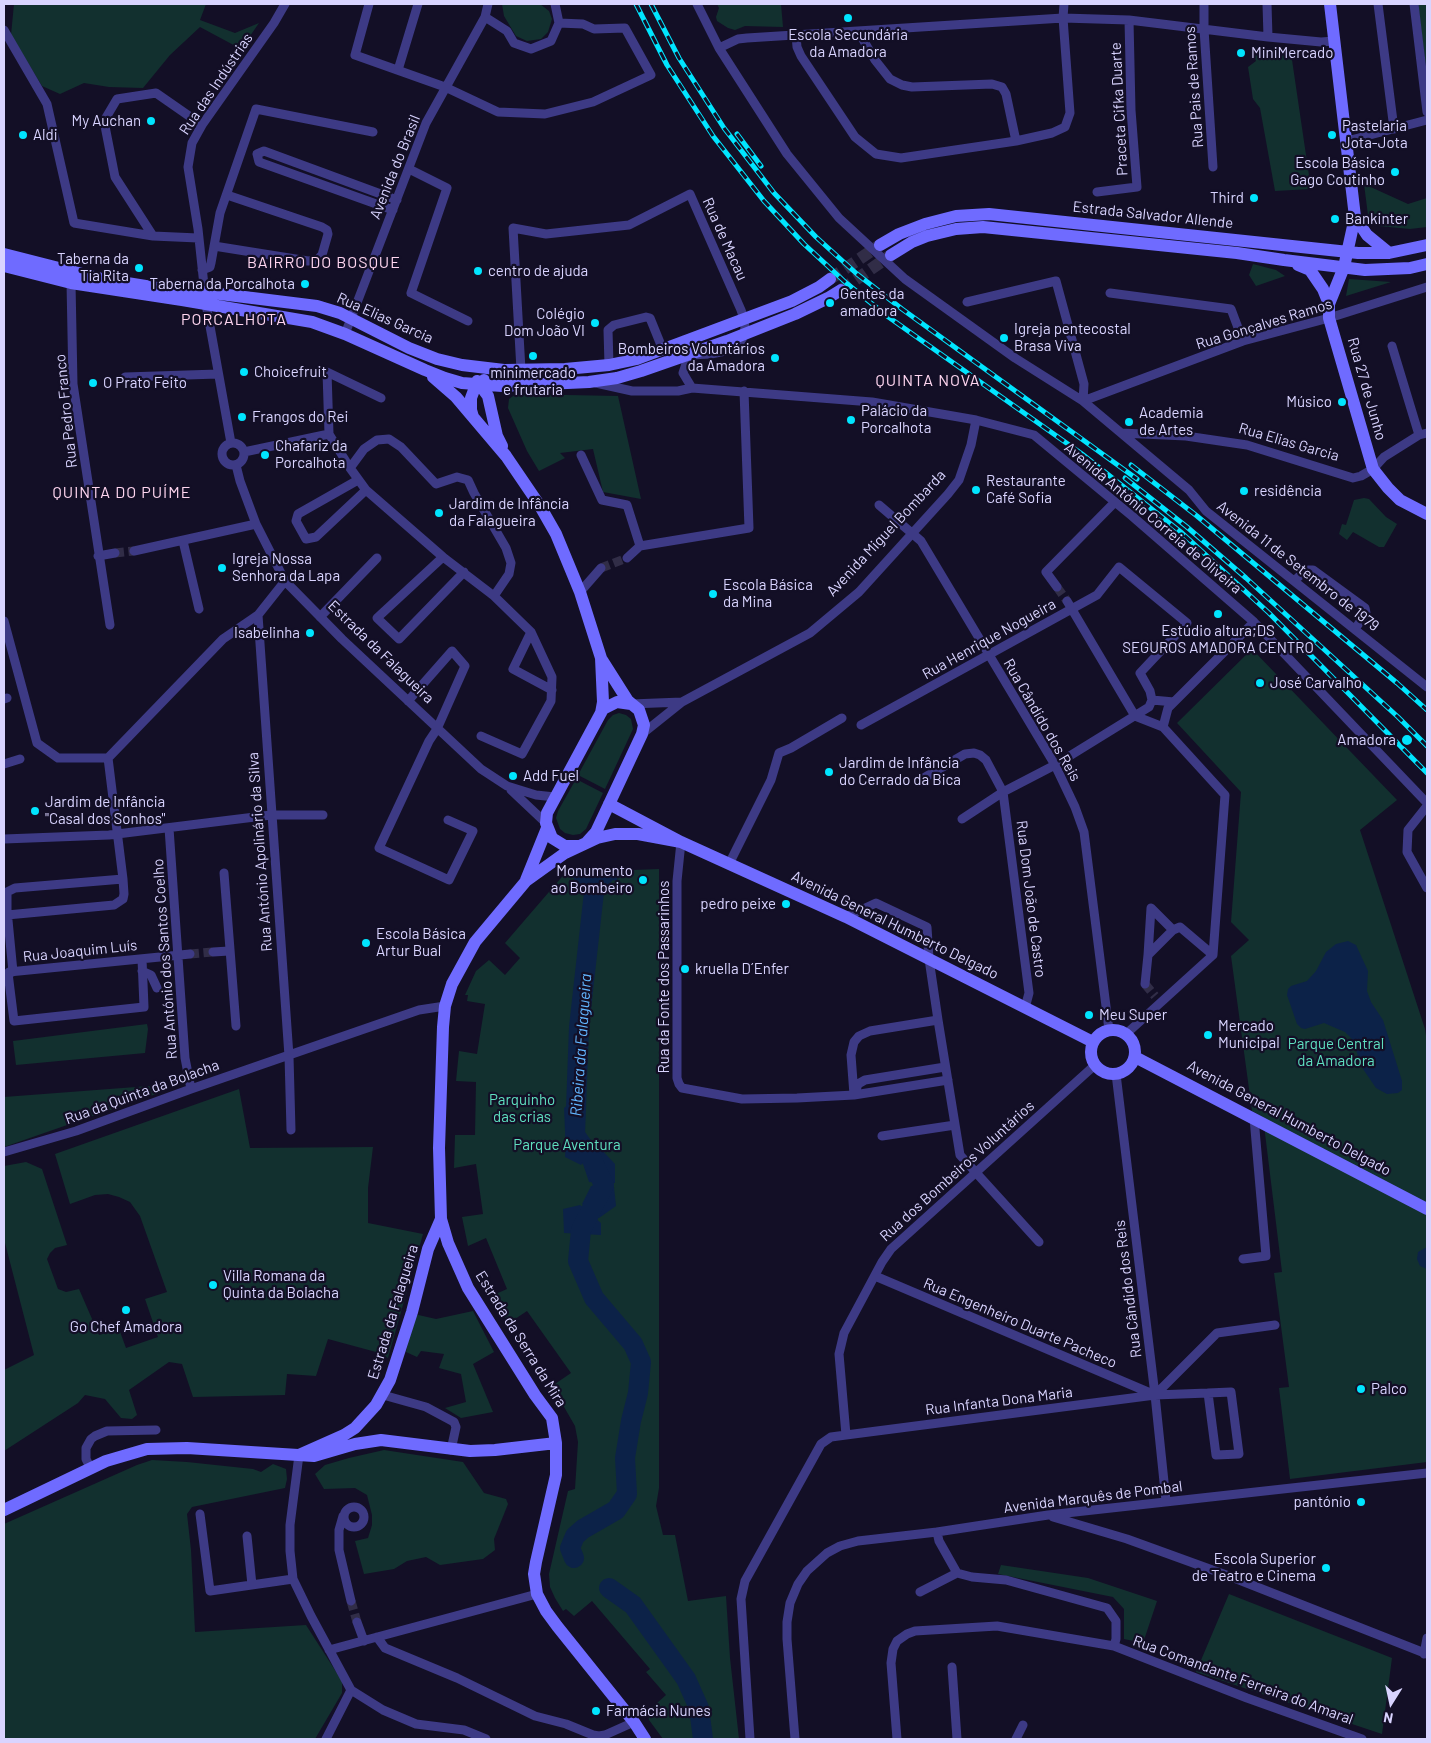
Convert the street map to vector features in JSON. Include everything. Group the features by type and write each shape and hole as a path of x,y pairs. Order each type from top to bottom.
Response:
{"street":[{"name":"Rua das Indústrias","path":"205,298 188,167 192,143 202,125 274,23 285,4"},
{"path":"369,4 355,55 445,87 498,112 545,114 593,102 651,75 625,28 594,29 583,24 559,23"},
{"path":"398,70 418,4"},
{"name":"Avenida do Brasil","path":"345,334 426,123 485,17 488,4"},
{"path":"485,17 507,31 514,43 531,49 551,41 559,23 555,4"},
{"name":"Avenida 11 de Setembro de 1979","path":"697,4 719,48 787,154 839,218 905,278 1015,358 1083,401 1189,490 1206,511 1427,687"},
{"path":"796,35 801,56 854,137 876,154 901,158 1016,141 1052,134 1065,127 1070,113 1063,18 1064,4"},
{"name":"Rua Pais de Ramos","path":"1204,4 1214,168"},
{"path":"1267,4 1268,37"},
{"path":"1328,304 1344,267 1355,218 1330,4"},
{"path":"1378,4 1394,129"},
{"path":"1414,4 1427,112"},
{"path":"719,48 738,39 747,38 1063,18 1128,20 1268,37 1321,42 1334,41"},
{"name":"Praceta Cifka Duarte","path":"1098,192 1137,187 1131,110 1128,20"},
{"path":"4,30 47,104 74,223 153,236 198,238"},
{"path":"858,31 875,60 890,79 902,84 912,87 992,84 1002,87 1006,94 1016,141"},
{"path":"153,236 115,177 104,121 117,99 156,93 202,125"},
{"path":"202,270 210,267 220,213 256,109 373,132"},
{"path":"1347,141 1427,120"},
{"path":"393,210 259,162 257,154 264,151 397,200"},
{"path":"408,169 447,188 412,293 468,321"},
{"name":"Rua de Macau","path":"521,370 513,228 546,234 629,225 690,194 744,319"},
{"path":"214,246 308,261 317,260 322,256 328,234 327,230 322,227 227,195"},
{"name":"Estrada Salvador Allende","path":"880,245 899,234 925,224 956,216 989,214 1348,251 1389,253 1427,245"},
{"path":"1355,218 1367,235 1389,253"},
{"name":"Estrada Salvador Allende","path":"890,255 912,242 940,232 967,227 983,227 1237,253 1344,267 1382,270 1410,268 1427,264"},
{"name":"Rua Elias Garcia","path":"4,254 102,278 183,292 312,322 345,334 425,370 462,383 502,386 589,382 617,378 689,355"},
{"path":"1284,260 1310,270 1320,284 1328,304"},
{"name":"Rua Elias Garcia","path":"4,266 70,283 205,298 300,302 332,310 409,348 462,365 504,370 565,369 609,365 663,350"},
{"path":"609,365 608,335 610,327 614,325 646,317 650,318 663,350 792,301 830,280"},
{"path":"967,302 1056,281 1084,384 1083,401"},
{"name":"Rua Pedro Franco","path":"70,283 74,384 98,556 110,625"},
{"name":"Rua Gonçalves Ramos","path":"1083,401 1243,342 1329,318 1427,287"},
{"path":"692,388 683,373 689,355 814,305 841,290"},
{"path":"1110,293 1231,309 1243,342"},
{"name":"Estrada da Falagueira","path":"205,298 231,443 224,448 222,456 227,463 236,465 256,524 285,581 437,729 482,769 507,786 546,826 552,838 560,844 570,847 583,844"},
{"name":"Rua 27 de Junho","path":"1328,304 1329,318 1373,469"},
{"path":"744,319 744,334"},
{"path":"1392,346 1423,434 1384,457 1373,469 1400,500 1427,514"},
{"path":"462,365 488,396 497,436 506,456"},
{"path":"425,370 456,397 506,456 533,495 553,529 569,562 601,658 603,702 600,713 547,813 546,826"},
{"path":"474,420 470,410 471,398 479,384 494,373 504,370"},
{"path":"382,398 327,372 329,434 366,490 443,557 494,596 531,632 552,677 551,701 522,754 481,736"},
{"path":"125,377 218,374"},
{"name":"Rua Elias Garcia","path":"589,382 632,391 678,391 692,388 872,402 976,420 1034,435"},
{"path":"490,403 496,390 502,386"},
{"path":"627,558 640,546 749,528 744,391"},
{"name":"Avenida Miguel Bombarda","path":"609,804 642,734 682,702 810,633 859,592 959,480 971,444 976,420"},
{"name":"Rua Elias Garcia","path":"1120,433 1186,436 1247,445 1353,478 1373,469"},
{"path":"244,452 329,434"},
{"name":"Avenida António Correia de Oliveira","path":"1034,435 1254,622 1427,805"},
{"path":"350,468 364,449 377,440 389,439 401,447 436,484 458,477 468,480 506,548 511,563 509,574 494,596"},
{"path":"231,443 240,445 244,452 243,460 236,465"},
{"path":"582,456 602,500 626,505 640,546"},
{"path":"358,480 298,514 296,520 306,539 316,537 366,490"},
{"path":"1057,587 1046,572 1114,502"},
{"name":"Rua Cândido dos Reis","path":"879,505 921,541 1055,765 1075,807 1084,832 1109,1030"},
{"path":"134,551 256,524"},
{"path":"183,541 199,609"},
{"path":"98,556 115,553"},
{"path":"443,557 377,618 400,639 464,572"},
{"path":"320,617 377,558"},
{"path":"962,819 1004,792 1055,765 1149,707 1152,700 1150,691 1140,673 1187,623 1119,567 1097,595 1069,606"},
{"path":"580,592 601,568"},
{"path":"1294,581 1306,570 1313,570 1353,598 1365,608 1366,613 1356,629"},
{"path":"4,621 7,643 37,743 58,758 108,758 223,639 258,615 285,581"},
{"name":"Rua Henrique Nogueira","path":"861,725 989,656 1069,606 1135,716"},
{"name":"Rua António Apolinário da Silva","path":"258,615 288,1056 291,1130"},
{"path":"1163,726 1168,708 1254,622"},
{"path":"531,632 513,669 552,690"},
{"path":"408,701 452,651 464,666 437,729 429,741 379,848 449,880 473,832 448,820"},
{"path":"601,658 631,704 639,710 644,719 642,734"},
{"path":"1152,700 1174,702"},
{"path":"600,713 607,706 616,702 631,704"},
{"name":"Avenida Miguel Bombarda","path":"631,704 682,702"},
{"path":"1126,1034 1157,999 1213,955 1225,795 1163,726 1135,716"},
{"path":"730,864 771,780 779,753 842,718"},
{"path":"922,778 965,754 980,755 986,760 1004,792"},
{"path":"4,764 20,758"},
{"path":"7,915 114,905 123,899 123,879 108,758"},
{"name":"Estrada da Falagueira","path":"507,786 536,796 555,797"},
{"name":"Rua Dom João de Castro","path":"1004,792 1029,993 1025,1008"},
{"path":"583,844 596,832 609,804"},
{"name":"Avenida General Humberto Delgado","path":"609,804 681,842 846,917 1092,1042"},
{"path":"1427,805 1408,830 1407,852 1427,888"},
{"path":"4,839 117,834 271,815 323,815"},
{"name":"Estrada da Falagueira","path":"526,881 546,826"},
{"name":"Rua António dos Santos Coelho","path":"169,828 185,1058 191,1088"},
{"name":"Avenida General Humberto Delgado","path":"583,844 606,835 626,833 681,842"},
{"path":"4,843 14,840"},
{"name":"Rua da Fonte dos Passarinhos","path":"681,842 677,881 677,1068 679,1084 685,1089 742,1099 854,1095 948,1080"},
{"name":"Estrada da Falagueira","path":"4,1510 90,1467 120,1456 160,1448 299,1455 351,1430 369,1413 383,1395 390,1380 402,1346 428,1249 441,1220 439,1148 441,1062 446,1006 452,984 475,942 526,881 565,853 583,844"},
{"path":"224,872 236,1026"},
{"path":"123,879 15,888 7,892 8,973 14,1022 144,1007 142,959"},
{"path":"846,917 876,903 927,927 929,959 960,1154 1039,1242"},
{"path":"1145,984 1150,908 1172,930"},
{"path":"1148,955 1172,930 1180,927 1213,955"},
{"path":"213,952 229,951"},
{"name":"Rua Joaquim Luís","path":"8,973 190,954"},
{"path":"142,971 151,975 157,988"},
{"name":"Rua da Quinta da Bolacha","path":"4,1152 76,1131 191,1088 419,1010 446,1006"},
{"path":"854,1095 851,1055 854,1042 859,1036 870,1031 938,1020"},
{"path":"1109,1030 1121,1031 1126,1034 1134,1044 1135,1057 1128,1068 1116,1074 1104,1072 1095,1065 1090,1054 1092,1042 1103,1032 1109,1030"},
{"name":"Avenida General Humberto Delgado","path":"1135,1057 1427,1209"},
{"name":"Rua dos Bombeiros Voluntários","path":"846,1435 839,1354 841,1340 886,1255 975,1172 1095,1065"},
{"path":"854,1095 856,1087 865,1080 945,1067"},
{"name":"Rua Cândido dos Reis","path":"1116,1074 1166,1501"},
{"path":"1243,1259 1266,1256 1254,1118"},
{"path":"882,1136 955,1124"},
{"name":"Estrada da Serra da Mira","path":"441,1220 452,1252 468,1288 535,1395 552,1418 556,1443 556,1476 534,1574 537,1594 557,1626 634,1722 645,1739"},
{"name":"Rua Engenheiro Duarte Pacheco","path":"875,1276 1155,1395"},
{"path":"1155,1395 1217,1333 1275,1325"},
{"name":"Rua Infanta Dona Maria","path":"846,1435 1155,1395 1230,1392 1239,1454 1216,1455 1208,1393"},
{"path":"383,1395 426,1407 454,1422 456,1427 450,1450"},
{"path":"90,1467 86,1459 86,1448 91,1439 96,1436 107,1431 156,1430"},
{"path":"351,1430 350,1438 355,1444"},
{"path":"750,1739 741,1599 745,1581 821,1444 831,1437 846,1435"},
{"path":"486,1739 464,1730 416,1724 383,1710 351,1690 293,1579 290,1525 299,1455 319,1456 355,1444 386,1441 470,1451 556,1443"},
{"name":"Avenida Marquês de Pombal","path":"795,1739 787,1639 790,1603 798,1584 807,1572 827,1553 840,1546 858,1541 1166,1501 1427,1473"},
{"path":"200,1514 210,1591 293,1579"},
{"path":"343,1516 339,1530 339,1550 352,1601"},
{"path":"1048,1516 1128,1539 1210,1569 1426,1654 1427,1638"},
{"path":"937,1532 939,1541 956,1572"},
{"path":"247,1536 252,1585"},
{"path":"920,1592 956,1572 1006,1580 1107,1608 1116,1621 1114,1646"},
{"path":"329,1650 537,1594"},
{"path":"357,1622 364,1641"},
{"name":"Rua Comandante Ferreira do Amaral","path":"897,1739 891,1663 893,1648 902,1637 915,1631 1008,1627 1114,1646 1247,1698 1362,1739"},
{"path":"377,1637 385,1648 456,1678 535,1716 566,1724 599,1736 634,1722"},
{"path":"952,1667 957,1739"},
{"path":"326,1739 351,1690"},
{"path":"1016,1739 1023,1725"}],"green space":[{"path":"14,4 206,4 200,20 235,33 259,23 241,49 200,27 170,55 143,88 109,87 84,83 60,94 42,86 11,35"},
{"path":"502,4 540,4 549,11 552,19 548,32 541,39 527,41 516,36 504,16"},
{"path":"717,4 781,4 783,27 745,26 735,30 728,28 717,21 716,17 719,8"},
{"path":"1418,4 1427,4 1427,76"},
{"path":"1251,46 1291,53 1311,189 1275,191 1260,108 1253,99 1248,67 1256,61"},
{"path":"1364,184 1408,204 1427,198 1427,227 1410,229 1378,226 1369,223"},
{"path":"1253,264 1276,270 1285,276 1256,286 1249,275"},
{"path":"1349,279 1391,282 1346,296"},
{"path":"516,394 618,396 641,499 603,492 593,449 560,453 565,458 539,471 527,451 508,408 509,399"},
{"path":"1369,499 1386,517 1397,524 1384,547 1379,547 1353,532 1347,540 1339,534 1342,524 1346,525 1354,500"},
{"name":"Parque Central da Amadora","path":"1252,649 1397,800 1360,830 1425,1029 1427,1042 1427,1462 1290,1479 1279,1388 1289,1387 1274,1273 1282,1272 1263,1117 1252,1111 1231,956 1249,940 1231,922 1241,792 1177,723"},
{"path":"619,713 631,719 633,729 605,789 578,775 608,720 613,715"},
{"path":"576,779 603,793 586,829 580,834 573,835 565,833 560,829 556,818"},
{"name":"Parque Aventura","path":"659,869 659,1488 656,1506 663,1535 675,1535 688,1601 726,1596 730,1658 739,1739 663,1739 649,1720 648,1711 666,1695 646,1672 650,1669 592,1601 574,1616 566,1609 563,1611 555,1598 550,1587 549,1574 568,1491 575,1489 578,1442 575,1426 552,1386 571,1373 527,1311 509,1323 489,1297 507,1289 486,1238 468,1246 462,1217 483,1214 476,1164 454,1168 455,1135 475,1135 476,1082 456,1081 459,1051 477,1054 485,1004 467,1001 468,995 465,995 476,971 489,960 505,975 520,958 505,943 567,871 582,871 598,876 607,871"},
{"path":"147,1024 145,1053 16,1065 13,1041"},
{"path":"149,1086 159,1093 4,1147 4,1097"},
{"path":"239,1089 250,1148 373,1147 368,1188 368,1223 423,1234 388,1358 376,1352 328,1339 316,1376 287,1374 285,1395 193,1397 182,1364 169,1362 129,1390 137,1415 132,1419 121,1418 105,1399 85,1395 78,1403 4,1451 4,1370 34,1355 4,1239 4,1166 26,1162 42,1169 67,1245 55,1248 47,1259 58,1289 66,1292 79,1289 99,1335 119,1329 126,1348 158,1337 145,1299 167,1292 140,1216 130,1202 108,1194 95,1195 70,1204 55,1154"},
{"path":"473,1311 494,1352 473,1364 493,1412 461,1418 445,1408 466,1402 461,1374 439,1368 444,1354 421,1351 417,1357 406,1352 414,1314 436,1319"},
{"path":"384,1450 463,1462 484,1493 506,1499 508,1504 494,1539 495,1550 483,1559 440,1565 426,1557 407,1561 394,1569 364,1574 355,1541 368,1538 372,1525 372,1515 367,1495 355,1488 324,1489 315,1474 325,1465"},
{"path":"152,1460 253,1469 261,1472 273,1464 286,1469 287,1479 285,1488 192,1507 187,1514 191,1550 195,1632 306,1625 342,1681 342,1693 315,1739 4,1739 4,1524"},
{"path":"1001,1565 1088,1578 1157,1601 1143,1643 1124,1639 1124,1609 1113,1597 998,1574"},
{"path":"1229,1594 1392,1658 1382,1734 1196,1672"}],"water":[{"path":"618,870 617,881 613,880 605,888 597,892 583,889 567,871 582,871 598,876 607,871"},
{"path":"1348,941 1356,945 1368,971 1367,991 1371,1002 1383,1020 1402,1081 1402,1090 1398,1093 1387,1094 1376,1088 1363,1069 1352,1039 1345,1032 1324,1023 1305,1029 1301,1028 1297,1024 1287,995 1288,989 1291,986 1307,981 1316,971 1326,952 1336,944"},
{"path":"569,1104 581,1105 584,1109 584,1131 565,1131 564,1108"},
{"path":"566,1135 585,1135 598,1148 581,1165 565,1157"},
{"path":"600,1148 615,1164 615,1183 589,1182 584,1167"},
{"path":"591,1186 614,1187 616,1206 599,1218 582,1204"},
{"path":"580,1205 601,1223 601,1235 564,1233 563,1209"},
{"path":"1427,1247 1427,1269 1420,1266 1417,1259 1418,1252"}],"waterway":[{"name":"Ribeira da Falagueira","path":"574,1558 570,1548 575,1536 583,1529 616,1510 627,1494 625,1458 638,1393 641,1362 633,1344 594,1298 578,1261 581,1230 604,1185 591,1158 575,1135 579,1027 594,892"},
{"name":"Ribeira da Falagueira","path":"609,1588 633,1605 686,1679 699,1708 703,1739"}],"tunnel":[{"path":"830,279 880,245"},
{"path":"841,290 891,255"},
{"path":"115,553 134,551"},
{"path":"601,568 627,558"},
{"path":"1057,587 1067,601"},
{"path":"190,954 213,952"},
{"path":"1145,984 1155,996"},
{"path":"351,1601 357,1622"}],"railway":[{"path":"636,4 667,65 713,136 764,201 804,244 845,282 887,316 1082,454 1182,533 1269,613 1427,773"},
{"path":"651,4 679,58 724,128 774,193 816,237 857,274 902,309 1137,479"},
{"path":"737,134 761,166"},
{"path":"1131,465 1197,516 1427,710"},
{"path":"1125,478 1187,527 1246,578 1398,717 1427,746"}],"place":[{"name":"Escola Secundária da Amadora","path":"848,18"},
{"name":"MiniMercado","path":"1241,53"},
{"name":"My Auchan","path":"151,121"},
{"name":"Aldi","path":"23,135"},
{"name":"Pastelaria Jota-Jota","path":"1332,135"},
{"name":"Escola Básica Gago Coutinho","path":"1395,172"},
{"name":"Third","path":"1254,198"},
{"name":"Bankinter","path":"1335,219"},
{"name":"Taberna da Tia Rita","path":"139,268"},
{"name":"centro de ajuda","path":"478,271"},
{"name":"Taberna da Porcalhota","path":"305,284"},
{"name":"Gentes da amadora","path":"830,303"},
{"name":"Colégio Dom João VI","path":"595,323"},
{"name":"Igreja pentecostal Brasa Viva","path":"1004,338"},
{"name":"minimercado e frutaria","path":"533,356"},
{"name":"Bombeiros Voluntários da Amadora","path":"775,358"},
{"name":"Choicefruit","path":"244,372"},
{"name":"O Prato Feito","path":"93,383"},
{"name":"Músico","path":"1342,402"},
{"name":"Frangos do Rei","path":"242,417"},
{"name":"Palácio da Porcalhota","path":"851,420"},
{"name":"Academia de Artes","path":"1129,422"},
{"name":"Chafariz da Porcalhota","path":"265,455"},
{"name":"Restaurante Café Sofia","path":"976,490"},
{"name":"residência","path":"1244,491"},
{"name":"Jardim de Infância da Falagueira","path":"439,513"},
{"name":"Igreja Nossa Senhora da Lapa","path":"222,568"},
{"name":"Escola Básica da Mina","path":"713,594"},
{"name":"Estúdio altura;DS SEGUROS AMADORA CENTRO","path":"1218,614"},
{"name":"Isabelinha","path":"310,633"},
{"name":"José Carvalho","path":"1260,683"},
{"name":"Amadora","path":"1407,740"},
{"name":"Jardim de Infância do Cerrado da Bica","path":"829,772"},
{"name":"Add Fuel","path":"513,776"},
{"name":"Jardim de Infância \"Casal dos Sonhos\"","path":"35,811"},
{"name":"Monumento ao Bombeiro","path":"643,880"},
{"name":"pedro peixe","path":"786,904"},
{"name":"Escola Básica Artur Bual","path":"366,943"},
{"name":"kruella D´Enfer","path":"685,969"},
{"name":"Meu Super","path":"1089,1015"},
{"name":"Mercado Municipal","path":"1208,1035"},
{"name":"Villa Romana da Quinta da Bolacha","path":"213,1285"},
{"name":"Go Chef Amadora","path":"126,1310"},
{"name":"Palco","path":"1361,1389"},
{"name":"pantónio","path":"1361,1502"},
{"name":"Escola Superior de Teatro e Cinema","path":"1326,1568"},
{"name":"Farmácia Nunes","path":"596,1711"}],"district":[{"name":"BAIRRO DO BOSQUE","path":"324,263"},
{"name":"PORCALHOTA","path":"234,320"},
{"name":"QUINTA NOVA","path":"928,381"},
{"name":"QUINTA DO PUÍME","path":"122,493"}],"park label":[{"name":"Parquinho das crias","path":"522,1108"}]}
